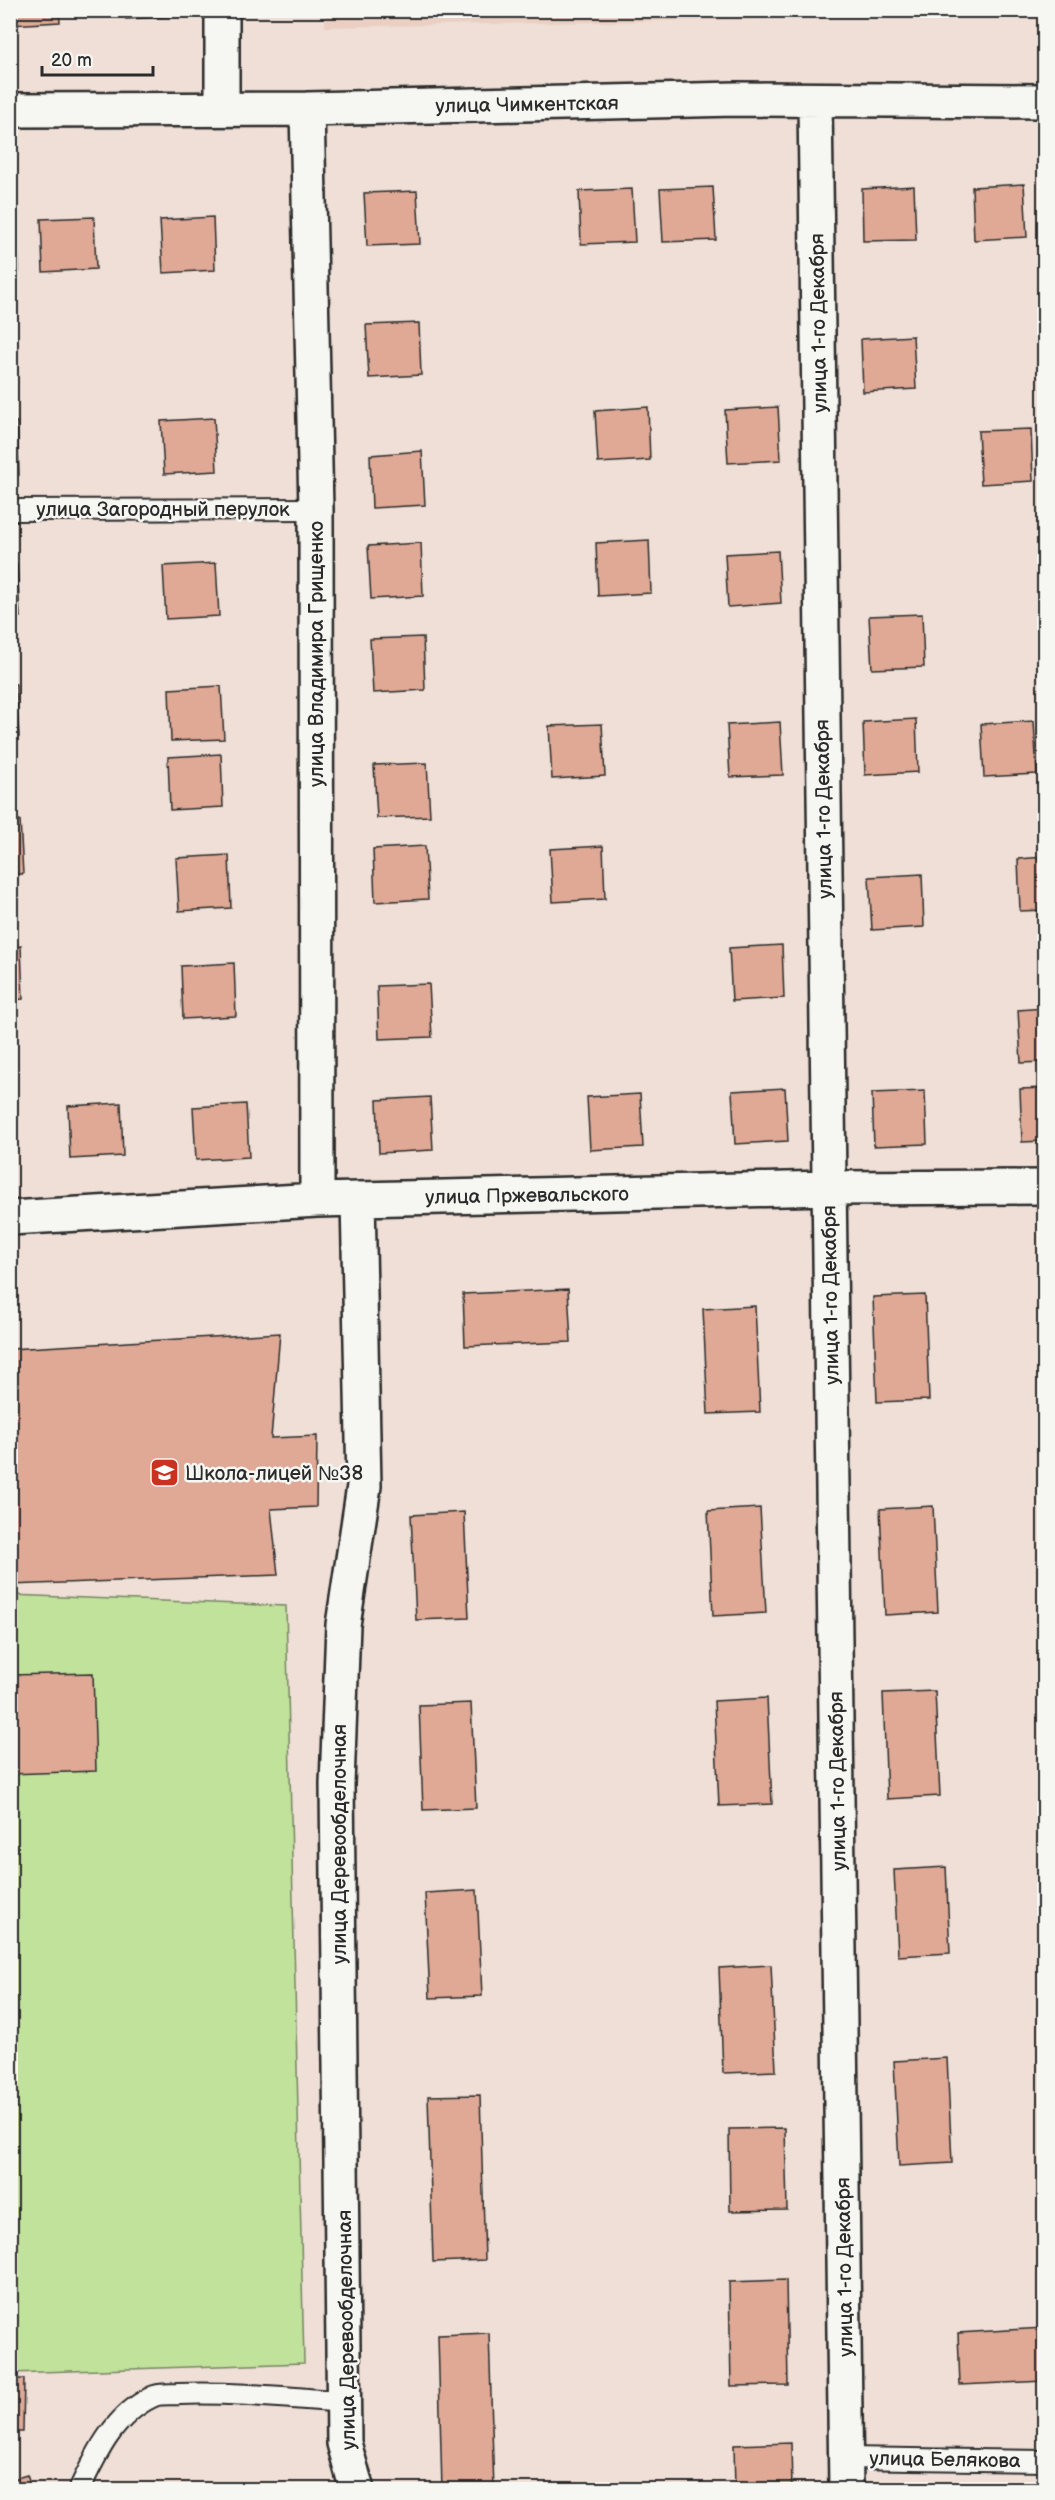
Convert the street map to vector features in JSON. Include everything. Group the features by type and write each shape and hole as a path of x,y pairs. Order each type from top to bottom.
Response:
{"street":[{"path":"222,10 222,108"},
{"name":"улица Чимкентская","path":"10,110 307,109 735,99 1044,101"},
{"name":"улица 1-го Декабря","path":"815,101 846,2474"},
{"name":"улица Владимира Грищенко","path":"307,109 316,509 318,1200"},
{"name":"улица Пржевальского","path":"10,1218 318,1200 828,1188 1044,1187"},
{"name":"улица Деревообделочная","path":"357,2490 344,2443 336,1784 343,1625 364,1486 358,1199"}],"lane":[{"name":"улица Загородный перулок","path":"10,510 316,509"},
{"path":"79,2490 95,2456 116,2424 154,2395 201,2393 345,2402"},
{"name":"улица Белякова","path":"846,2474 1044,2461"}],"shaded area":[{"path":"325,10 1044,10 1044,14 325,27"}],"green space":[{"path":"11,1595 286,1606 304,2363 11,2373"}],"building":[{"path":"10,10 59,10 60,22 10,25"},
{"path":"125,10 178,10 179,16 126,19"},
{"path":"1024,184 1027,237 974,240 972,187"},
{"path":"914,186 916,240 863,241 862,189"},
{"path":"713,187 716,240 663,242 660,189"},
{"path":"632,189 635,242 581,244 579,191"},
{"path":"417,191 420,244 367,246 364,193"},
{"path":"94,217 96,269 43,272 41,219"},
{"path":"213,217 215,270 163,273 160,220"},
{"path":"10,219 17,219 19,271 10,272"},
{"path":"419,323 421,375 369,378 366,325"},
{"path":"913,336 916,389 863,392 861,339"},
{"path":"648,407 650,460 598,463 595,411"},
{"path":"778,407 781,460 728,463 725,410"},
{"path":"214,418 217,471 164,474 161,421"},
{"path":"10,422 17,422 19,475 10,476"},
{"path":"1031,429 1033,481 981,484 978,431"},
{"path":"422,451 425,505 372,508 370,455"},
{"path":"649,540 651,593 598,596 596,543"},
{"path":"421,543 423,596 371,599 368,546"},
{"path":"778,551 781,603 728,607 725,554"},
{"path":"216,563 219,616 166,619 163,566"},
{"path":"10,564 17,564 20,617 10,617"},
{"path":"922,614 924,667 872,669 869,616"},
{"path":"423,637 425,690 373,693 370,639"},
{"path":"10,684 16,684 19,737 10,737"},
{"path":"221,686 224,739 171,741 169,689"},
{"path":"916,719 918,772 865,775 863,722"},
{"path":"1034,721 1037,774 984,777 981,724"},
{"path":"780,722 783,775 730,777 727,725"},
{"path":"602,724 605,776 552,779 549,726"},
{"path":"221,754 223,807 170,810 168,757"},
{"path":"427,763 430,816 377,818 374,765"},
{"path":"20,820 23,874 10,874 10,821"},
{"path":"425,846 428,899 375,902 373,849"},
{"path":"603,846 605,899 553,902 550,849"},
{"path":"229,855 231,908 179,911 176,858"},
{"path":"1044,857 1044,910 1020,911 1018,859"},
{"path":"922,874 924,927 872,930 869,877"},
{"path":"782,945 784,998 732,1001 729,948"},
{"path":"21,946 23,999 10,1000 10,947"},
{"path":"234,963 236,1016 183,1019 181,966"},
{"path":"429,984 432,1037 379,1039 377,986"},
{"path":"1044,1008 1044,1062 1021,1063 1018,1010"},
{"path":"785,1088 788,1141 735,1144 732,1091"},
{"path":"1044,1088 1044,1141 1022,1142 1020,1089"},
{"path":"925,1091 927,1144 874,1146 872,1093"},
{"path":"640,1094 643,1147 590,1150 587,1097"},
{"path":"430,1097 433,1150 379,1153 377,1100"},
{"path":"121,1103 123,1156 70,1159 68,1106"},
{"path":"246,1104 249,1157 196,1160 193,1107"},
{"path":"568,1289 571,1342 465,1346 463,1294"},
{"path":"925,1295 929,1400 877,1402 873,1297"},
{"path":"755,1306 760,1412 708,1414 703,1309"},
{"name":"Школа-лицей №38","path":"280,1333 271,1438 317,1436 316,1507 271,1509 278,1575 10,1585 10,1349"},
{"path":"933,1506 938,1612 885,1615 880,1509"},
{"path":"760,1508 766,1613 713,1616 708,1511"},
{"path":"464,1512 469,1618 416,1620 411,1515"},
{"path":"93,1673 96,1771 10,1774 10,1675"},
{"path":"935,1691 940,1796 887,1799 883,1693"},
{"path":"767,1698 772,1804 719,1806 714,1701"},
{"path":"471,1703 476,1808 423,1810 419,1705"},
{"path":"946,1867 950,1953 898,1956 894,1870"},
{"path":"477,1890 482,1996 430,1998 425,1893"},
{"path":"771,1965 776,2071 723,2073 719,1968"},
{"path":"947,2058 952,2163 899,2166 894,2061"},
{"path":"480,2095 485,2260 433,2262 428,2096"},
{"path":"785,2128 787,2210 730,2211 729,2129"},
{"path":"786,2280 788,2385 731,2386 729,2282"},
{"path":"1044,2328 1044,2381 960,2385 958,2333"},
{"path":"489,2333 494,2490 442,2490 438,2335"},
{"path":"10,2379 24,2379 23,2432 10,2432"},
{"path":"791,2443 792,2490 735,2490 734,2445"},
{"path":"27,2475 32,2490 10,2490 10,2480"}],"place":[{"name":"Школа-лицей №38","path":"164,1473"}]}
